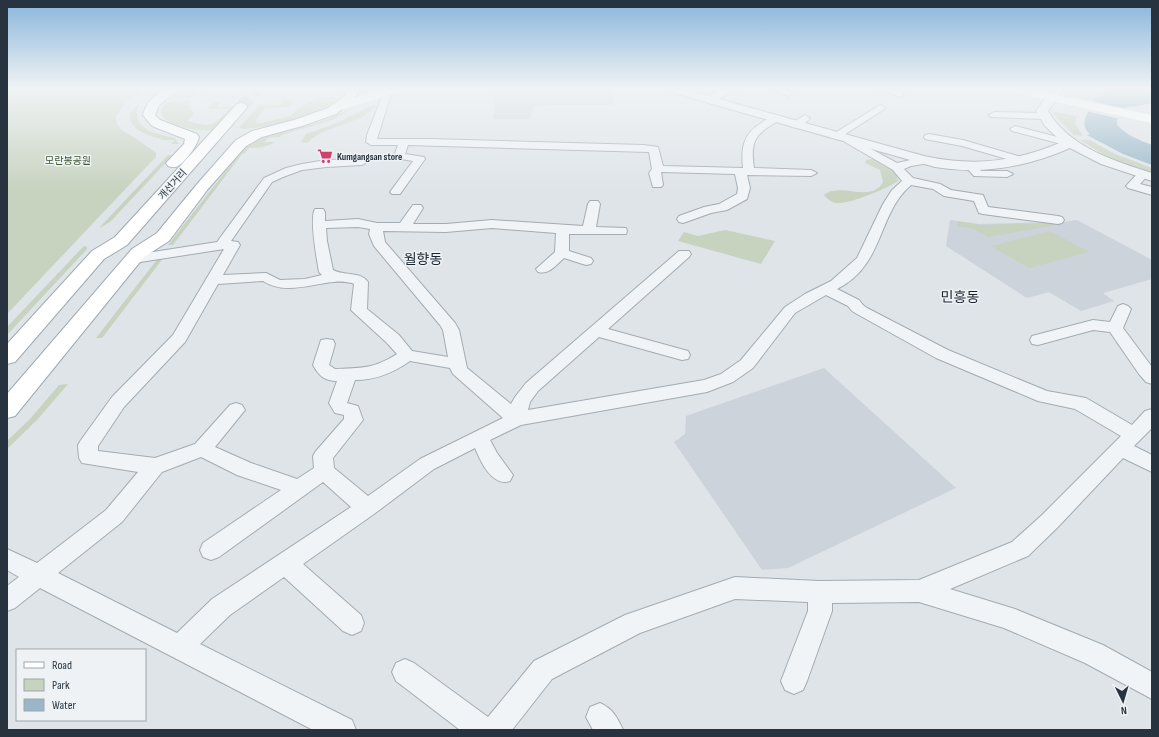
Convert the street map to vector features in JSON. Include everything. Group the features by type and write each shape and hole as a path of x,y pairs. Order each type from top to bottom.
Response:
{"main road":[{"name":"개선거리","path":"98,255 103,240 190,145 192,137 157,123"},
{"name":"개선거리","path":"7,357 98,255 121,240 231,123"},
{"name":"개선거리","path":"136,256 139,240 233,123"},
{"name":"개선거리","path":"7,410 136,256 163,237 208,180 241,143 257,134 294,123"}],"street":[{"path":"376,123 371,142 654,149 658,169 655,174 657,185"},
{"path":"683,219 708,210 723,207 743,196 749,138 756,129 767,123"},
{"path":"804,123 842,138 926,161 972,167 991,166 1021,160 1069,143"},
{"path":"842,138 861,123"},
{"path":"1049,123 1058,134 1069,143"},
{"path":"1015,129 1069,143 1095,156 1148,176"},
{"path":"929,137 963,143 1021,160"},
{"path":"842,138 903,174 936,186 948,193 979,198 983,210 1058,220"},
{"path":"396,192 420,159 400,156 404,142"},
{"path":"180,647 221,607 367,508 427,464 479,437 517,419 707,386 727,378 747,364 774,328 790,310 836,284 863,260 896,192 903,174 902,165 911,162 926,161"},
{"path":"221,245 268,180 271,178 290,170 312,166 362,162"},
{"path":"972,167 978,174 1007,174"},
{"path":"658,169 811,173"},
{"path":"1148,176 1132,186 1152,191"},
{"path":"589,230 594,204"},
{"path":"404,227 416,208"},
{"path":"335,277 326,272 320,241 320,219 377,226 446,228 492,224 563,230 621,231"},
{"path":"377,226 376,234 379,243 447,323 452,337 459,370 517,419"},
{"path":"543,269 562,253 563,230"},
{"path":"136,256 233,244 179,338 118,402 88,446 89,458 155,466 202,449 236,410"},
{"path":"562,253 586,261"},
{"path":"517,419 522,401 532,387 684,254"},
{"path":"213,280 266,277 277,284 305,283 335,277 356,279 361,282 359,310 392,339 407,355 443,362 457,363"},
{"path":"826,289 854,303 857,308 862,311 942,354 1044,396 1080,403 1127,441 1152,464"},
{"path":"1115,328 1123,310"},
{"path":"1038,340 1093,325 1115,328 1144,370 1152,378"},
{"path":"596,331 682,355"},
{"path":"326,344 321,365 324,370 331,375 368,374 389,367 407,355"},
{"path":"348,374 338,403 341,408 352,411 354,420 323,456 324,471 367,508"},
{"path":"919,591 1020,549 1050,521 1152,416"},
{"path":"479,437 489,458 503,475"},
{"path":"202,449 244,468 300,488"},
{"path":"7,600 114,516 155,466"},
{"path":"211,550 324,471"},
{"path":"7,559 342,730"},
{"path":"285,563 352,623"},
{"path":"495,730 544,670 634,623 735,588 818,592 919,591 1006,617 1094,654 1152,686"},
{"path":"794,681 820,611 818,592"},
{"path":"405,672 483,730"}],"shaded area":[{"path":"950,220 979,224 1063,222 1077,220 1152,260 1152,279 1103,293 1114,301 1081,311 1049,292 1027,298 946,246"},
{"path":"824,368 956,488 788,568 762,570 674,442 685,434 686,416"}],"green space":[{"name":"모란봉공원","path":"7,123 118,123 122,130 156,153 156,157 7,314"},
{"path":"141,123 147,129 161,135 175,138 179,144 171,144 175,140 161,140 162,139 146,134 132,124"},
{"path":"172,123 199,123 207,125 221,123 215,130 199,130"},
{"path":"243,123 279,123 245,129 239,128"},
{"path":"315,123 321,123 282,135 280,137 268,138 265,142 275,142 269,145 249,148 242,154 173,245 168,245 246,145 262,137"},
{"path":"336,123 346,123 323,132 307,143 301,142 306,134"},
{"path":"1062,123 1075,123 1083,136 1074,135"},
{"path":"1080,140 1090,140 1115,154 1152,168 1152,174 1111,159"},
{"path":"168,155 173,155 110,222 99,228"},
{"path":"872,159 889,166 895,172 898,181 886,188 842,203 832,202 824,195 831,191 839,190 867,192 879,188 883,182 880,170 865,163 866,160"},
{"path":"957,221 980,225 1061,224 988,237 972,228 957,226"},
{"path":"725,230 775,241 761,264 678,241 684,232 698,236"},
{"path":"1050,231 1089,252 1029,268 991,246"},
{"path":"84,246 87,247 87,249 7,335 7,327"},
{"path":"159,257 164,257 102,338 96,338"},
{"path":"68,384 37,420 7,449 7,441 30,419 59,385"}],"water":[{"path":"1084,123 1117,123 1121,129 1129,134 1152,145 1152,165 1123,154 1087,135 1090,134 1086,130"}],"place":[{"name":"Kumgangsan store","path":"325,156"}],"district":[{"name":"월향동","path":"423,259"},
{"name":"민흥동","path":"960,297"}]}
